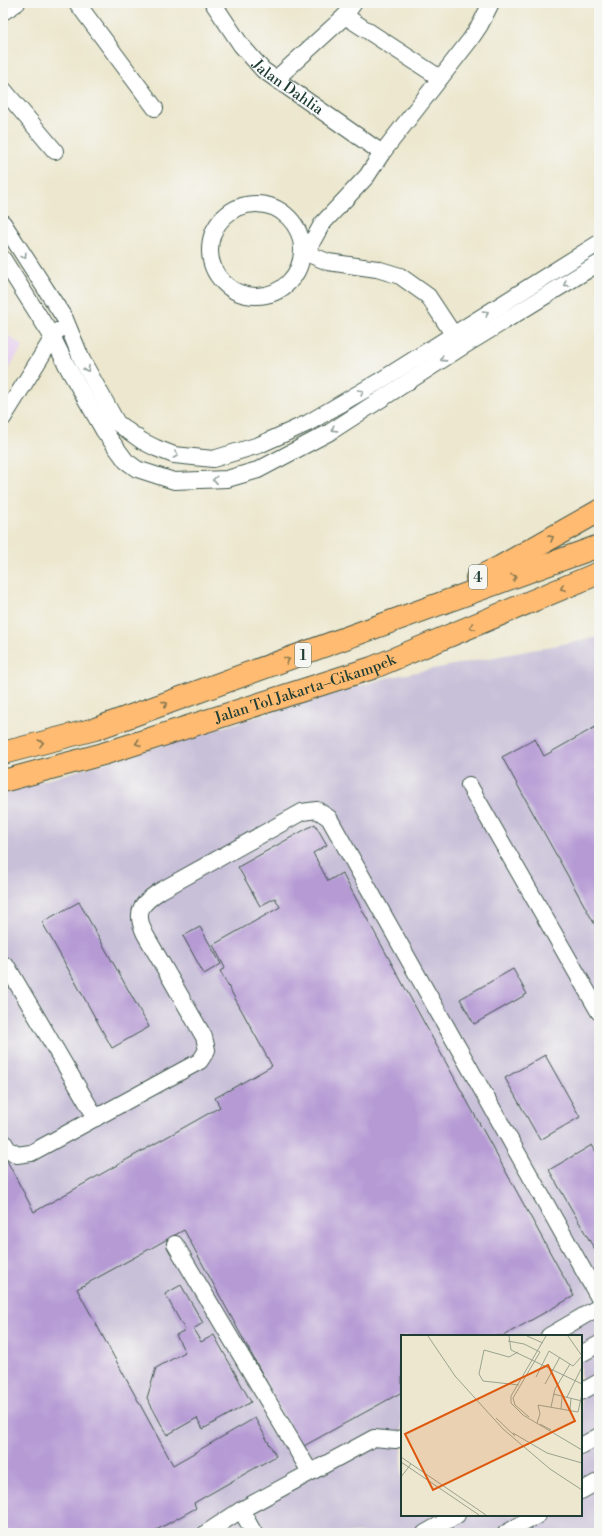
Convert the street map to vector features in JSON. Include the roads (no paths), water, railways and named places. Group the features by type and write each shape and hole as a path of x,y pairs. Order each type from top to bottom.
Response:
{"highway":[{"name":"4","path":"353,637 500,567 599,511"},
{"name":"Jalan Tol Jakarta–Cikampek","path":"3,753 95,730 599,546"},
{"name":"Jalan Tol Jakarta–Cikampek","path":"3,781 103,754 372,668 599,573"}],"street":[{"path":"3,12 17,3"},
{"path":"77,3 155,108"},
{"name":"Jalan Dahlia","path":"213,3 241,45 263,70 382,153"},
{"path":"276,79 345,16 354,3"},
{"path":"304,255 300,238 293,222 279,210 262,204 244,205 228,213 216,226 210,243 211,261 219,278 232,290 249,296 267,294 283,287 295,273 322,224 367,176 382,153 480,25 491,3"},
{"path":"345,16 440,78"},
{"path":"3,89 54,151"},
{"path":"3,223 65,319 82,360 117,422 142,441 174,455 213,459 259,444 308,423 599,263"},
{"path":"3,259 53,338 68,368 104,431 126,462 137,469 174,481 227,479 258,470 330,432 457,341 599,243"},
{"path":"304,255 328,262 377,269 400,276 428,296 457,341"},
{"path":"3,418 65,319"},
{"path":"468,785 599,1012"},
{"path":"3,1140 8,1149 18,1155 31,1153 200,1061 207,1050 204,1037 139,921 140,912 145,901 160,891 302,812 317,810 329,818 599,1298"},
{"path":"3,964 8,968 96,1118"},
{"path":"175,1244 310,1472"},
{"path":"551,1335 599,1307"},
{"path":"582,1353 599,1344"},
{"path":"582,1391 599,1382"},
{"path":"582,1445 599,1436"},
{"path":"213,1531 241,1510 374,1438 396,1440 401,1438"},
{"path":"582,1490 599,1481"},
{"path":"241,1510 254,1533"},
{"path":"425,1533 455,1516"},
{"path":"506,1533 536,1516"}]}
